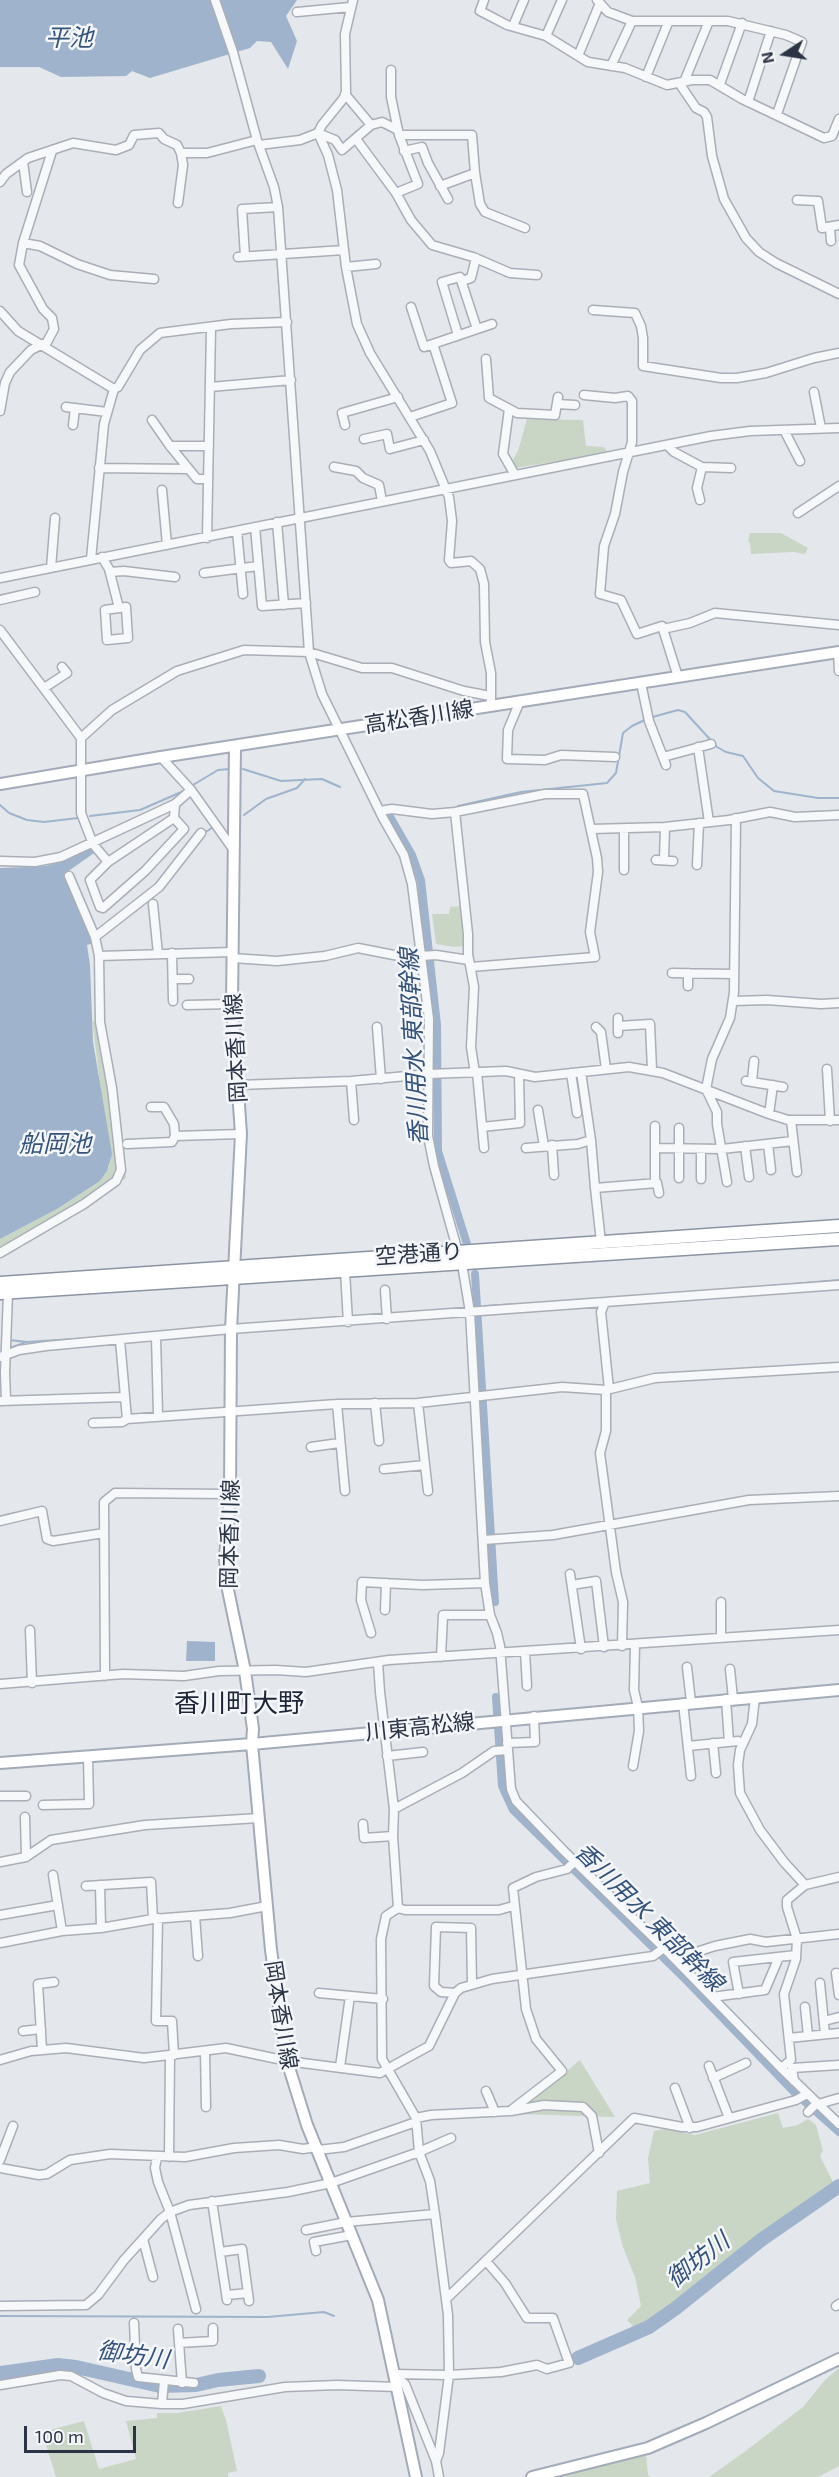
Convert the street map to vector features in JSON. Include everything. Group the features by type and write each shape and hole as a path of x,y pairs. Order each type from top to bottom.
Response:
{"highway":[{"name":"空港通り","path":"0,1283 234,1273 345,1271 601,1242 839,1226"},
{"name":"空港通り","path":"4,1293 234,1273 460,1257 839,1239"}],"main road":[{"name":"高松香川線","path":"0,784 340,730 490,701 520,702 838,652"},
{"name":"岡本香川線","path":"235,746 232,1004 241,1134 231,1329 230,1494 225,1559 228,1590 245,1671 253,1730 252,1744 271,1950 287,2061 300,2105 378,2300 416,2477"},
{"name":"川東高松線","path":"0,1763 252,1744 839,1689"},
{"path":"532,2477 648,2448 839,2360"}],"street":[{"path":"215,0 233,52 278,207 309,652 322,694 404,855 411,874 434,1074 427,1123 430,1151 460,1257 470,1312 486,1583 489,1615 497,1633 501,1654 511,1789 516,1801 794,2081 814,2107 839,2124"},
{"path":"484,0 480,11 513,26 546,36 578,56 597,64 625,68 667,85 703,79 720,84 748,102 827,138 832,136 839,119"},
{"path":"513,26 524,0"},
{"path":"546,36 561,0"},
{"path":"578,56 598,2 609,12 632,21 742,23 771,31 802,42 777,114"},
{"path":"181,153 207,153 258,142 300,140 318,133 345,94 345,34 352,4 297,12"},
{"path":"612,66 632,21"},
{"path":"682,83 709,21"},
{"path":"646,77 668,22"},
{"path":"720,84 742,23"},
{"path":"748,102 771,31"},
{"path":"391,70 391,97 399,133 418,184 396,193"},
{"path":"682,83 696,108 704,112 707,117 712,156 724,199 746,238 759,252 776,263 839,294"},
{"path":"345,94 371,125"},
{"path":"318,133 335,140 342,150 371,125 382,122 399,133 472,135 480,204 485,212 525,228"},
{"path":"0,182 6,174 23,162 73,143 116,150 129,145 134,135 159,133 177,145 181,153 183,165 178,203"},
{"path":"81,738 112,710 177,671 244,650 309,652 362,668 392,668 490,701 491,672 485,642 483,584 480,569 471,561 451,563 448,560 451,505 445,488 411,417 370,352 357,324 346,267 337,190 328,155 318,133"},
{"path":"356,139 396,193 411,220 432,244 476,258 510,273 537,275"},
{"path":"404,151 422,147 448,199"},
{"path":"0,411 5,383 10,372 31,350 47,342 54,329 52,318 43,309 19,265 23,243 52,151"},
{"path":"23,162 27,192"},
{"path":"440,186 475,173"},
{"path":"797,200 818,201 822,228 834,227 831,240"},
{"path":"278,207 242,209 241,257 344,250"},
{"path":"23,243 40,246 77,264 110,275 154,279"},
{"path":"462,281 471,278 476,258"},
{"path":"346,267 376,264"},
{"path":"458,335 442,282 460,277 477,329"},
{"path":"411,307 424,347 492,324"},
{"path":"593,310 634,313 641,326 643,366 737,378 766,373 839,353"},
{"path":"0,311 18,331 114,389"},
{"path":"92,559 99,468 107,412 114,389 118,387 140,350 160,333 231,324 287,322"},
{"path":"207,538 211,328"},
{"path":"411,417 452,403 433,344"},
{"path":"486,359 489,398 509,409 517,413 555,415 557,400 575,405"},
{"path":"210,387 291,380"},
{"path":"814,392 821,428"},
{"path":"584,395 615,398 628,396 632,401 632,442 615,514 604,546 600,594 621,600 638,634 662,626 678,677"},
{"path":"345,425 342,413 398,398"},
{"path":"73,425 70,408 107,412"},
{"path":"509,409 503,454 515,475"},
{"path":"152,420 170,447 196,478 208,479"},
{"path":"0,578 726,434 839,428"},
{"path":"784,430 800,461"},
{"path":"364,439 387,435 390,449 423,440"},
{"path":"667,445 674,452 702,467 731,468"},
{"path":"170,447 209,446"},
{"path":"334,467 356,471 363,478 379,484 382,501"},
{"path":"700,500 697,488 702,467"},
{"path":"99,468 188,469"},
{"path":"798,513 839,486"},
{"path":"162,490 166,545"},
{"path":"51,567 55,518"},
{"path":"277,522 284,605"},
{"path":"255,527 262,606 306,603"},
{"path":"237,531 243,594"},
{"path":"102,557 110,572 119,608"},
{"path":"204,573 258,566"},
{"path":"110,572 124,571 175,577"},
{"path":"0,600 35,592"},
{"path":"126,607 128,638 107,640 105,610 119,608 126,607"},
{"path":"663,629 715,613 839,625"},
{"path":"0,630 81,738 81,813 93,844 108,862"},
{"path":"838,652 839,671"},
{"path":"44,688 67,673 62,667"},
{"path":"641,682 649,721 664,761 711,744"},
{"path":"520,702 513,723 508,730 507,759 545,760 561,755 615,757"},
{"path":"698,747 704,823 698,865"},
{"path":"161,757 192,790 233,849"},
{"path":"0,861 34,862 62,857 175,804 192,790"},
{"path":"99,956 172,953 232,955 277,961 325,956 358,948 404,957 436,956 470,963 595,957 590,932 598,872 583,794 545,794 455,812 432,814 392,809 380,811"},
{"path":"174,818 108,862 90,880 100,907 103,908 145,871 184,829 174,818 175,804"},
{"path":"455,812 474,987 471,1047 484,1148"},
{"path":"591,829 665,828 770,812 795,817 839,815"},
{"path":"727,1182 715,1103 706,1089 712,1059 730,1018 733,1000 736,818"},
{"path":"665,828 665,860"},
{"path":"624,829 624,870"},
{"path":"95,937 159,887 201,833"},
{"path":"0,1253 92,1198 116,1181 121,1170 112,1088 100,1022 99,956 95,937 69,876"},
{"path":"153,904 158,954"},
{"path":"172,953 173,1001"},
{"path":"672,973 733,974"},
{"path":"688,973 688,986"},
{"path":"173,980 189,979"},
{"path":"733,1000 766,1000 821,1005 839,1003"},
{"path":"187,1005 232,1004"},
{"path":"618,1026 650,1024 652,1070"},
{"path":"377,1027 381,1079"},
{"path":"596,1028 601,1032 606,1069"},
{"path":"754,1060 749,1081 783,1087"},
{"path":"238,1085 351,1081 506,1071 535,1077 629,1067 652,1070 769,1114 791,1120 834,1120 827,1069"},
{"path":"581,1072 591,1140 601,1242"},
{"path":"571,1073 577,1113"},
{"path":"482,1127 520,1123 519,1074"},
{"path":"351,1081 354,1120"},
{"path":"769,1114 773,1085"},
{"path":"127,1144 172,1142 175,1136 174,1124 164,1107 151,1107"},
{"path":"538,1110 536,1127 548,1145 554,1175"},
{"path":"791,1120 797,1172"},
{"path":"655,1126 655,1179"},
{"path":"678,1178 679,1128"},
{"path":"175,1136 241,1134"},
{"path":"526,1148 578,1144 591,1140"},
{"path":"656,1148 722,1149 793,1141"},
{"path":"768,1144 771,1170"},
{"path":"745,1146 749,1177"},
{"path":"701,1149 701,1179"},
{"path":"595,1188 657,1183 658,1193"},
{"path":"345,1271 348,1322"},
{"path":"3,1356 46,1346 231,1329 839,1285"},
{"path":"385,1290 386,1319"},
{"path":"4,1293 3,1400 124,1397"},
{"path":"605,1302 601,1312 607,1389 606,1431 600,1453 609,1524 623,1602 622,1646"},
{"path":"156,1336 158,1415"},
{"path":"120,1340 128,1419"},
{"path":"93,1423 122,1422 158,1415 337,1404 418,1403 562,1387 607,1389 655,1378 839,1367"},
{"path":"375,1403 379,1441"},
{"path":"418,1403 428,1491"},
{"path":"337,1404 345,1491"},
{"path":"311,1447 339,1443"},
{"path":"384,1469 425,1465"},
{"path":"105,1676 104,1502 115,1493 230,1494"},
{"path":"484,1540 553,1535 609,1524 670,1516 749,1500 839,1496"},
{"path":"0,1521 42,1511 47,1539 53,1541 104,1533"},
{"path":"570,1574 581,1649"},
{"path":"572,1584 596,1581 604,1647"},
{"path":"370,1633 361,1600 362,1582 423,1585 486,1583"},
{"path":"385,1610 386,1583"},
{"path":"721,1637 722,1602"},
{"path":"441,1658 443,1616 489,1615"},
{"path":"30,1630 32,1683"},
{"path":"0,1684 105,1676 184,1676 245,1671 306,1672 378,1662 839,1630"},
{"path":"633,1766 639,1731 638,1707 634,1690 635,1645"},
{"path":"525,1652 527,1686"},
{"path":"378,1662 394,1809 393,1836 398,1908"},
{"path":"687,1667 688,1746 691,1776"},
{"path":"688,1746 733,1741 730,1669"},
{"path":"755,1697 752,1724 740,1750 738,1765 741,1792 760,1830 805,1885"},
{"path":"394,1809 443,1784 494,1751 536,1742 534,1716"},
{"path":"713,1743 716,1773"},
{"path":"387,1756 423,1752"},
{"path":"44,1805 89,1804 88,1757"},
{"path":"0,1796 26,1796"},
{"path":"25,1817 26,1857"},
{"path":"0,1862 26,1857 51,1840 145,1825 259,1818"},
{"path":"363,1824 364,1838 393,1836"},
{"path":"510,2111 562,2071 536,2039 526,2009 513,1906 513,1888 536,1877 567,1869 575,1862"},
{"path":"53,1875 62,1931"},
{"path":"781,2068 791,2060 784,1994 796,1955 797,1939 786,1907 787,1900 805,1885 839,1877"},
{"path":"86,1886 151,1882 155,1919 156,2020 172,2021 169,2157"},
{"path":"100,1885 101,1928"},
{"path":"0,1915 58,1905"},
{"path":"0,1943 62,1931 101,1928 155,1919 230,1913 267,1906"},
{"path":"436,2461 441,2443 449,2375 446,2299 430,2181 419,2152 416,2120 382,2059 381,1939 386,1916 398,1908 405,1910 499,1910 513,1906"},
{"path":"195,1916 198,1956"},
{"path":"455,1993 441,1992 434,1986 436,1927 471,1928 472,1984"},
{"path":"676,1961 715,1946 750,1940 766,1942 839,1934"},
{"path":"0,2060 42,2050 66,2048 144,2058 226,2048 287,2061 372,2073 387,2070 429,2046 455,1993 461,1988 523,1974 653,1956 664,1948"},
{"path":"739,1994 733,1962 796,1955"},
{"path":"712,1997 765,1990 779,1957"},
{"path":"834,1974 839,1995"},
{"path":"42,2050 38,1984 54,1982"},
{"path":"820,1983 825,2034"},
{"path":"319,1992 383,1999"},
{"path":"340,2067 350,1996"},
{"path":"805,2007 808,2036"},
{"path":"824,2020 839,2017"},
{"path":"23,2031 41,2029"},
{"path":"789,2038 839,2033"},
{"path":"205,2052 207,2106"},
{"path":"713,2078 746,2063"},
{"path":"794,2081 792,2068 824,2070 839,2065"},
{"path":"709,2066 729,2118"},
{"path":"675,2088 690,2128"},
{"path":"486,2091 495,2112"},
{"path":"446,2299 634,2118 690,2128 796,2100 806,2095"},
{"path":"814,2107 839,2098"},
{"path":"0,2168 39,2175 47,2174 70,2160 110,2154 185,2157 234,2148 279,2145 317,2149 344,2146 416,2120 510,2111 544,2105 583,2107 592,2116 599,2153"},
{"path":"0,2160 4,2142 13,2126"},
{"path":"0,2306 86,2305 98,2295 143,2239 170,2212 189,2205 288,2192 331,2183 419,2152 451,2138"},
{"path":"157,2156 155,2168 158,2182 170,2212 196,2309"},
{"path":"212,2201 227,2297 248,2297 242,2249 220,2252"},
{"path":"306,2230 346,2222 435,2214"},
{"path":"316,2251 314,2242 352,2235"},
{"path":"143,2239 153,2277"},
{"path":"394,2374 449,2375 501,2372 537,2366 547,2369 569,2363 554,2318 527,2318 505,2283 486,2261"},
{"path":"134,2323 138,2377 194,2383"},
{"path":"179,2343 213,2341 213,2328"},
{"path":"178,2330 182,2383"},
{"path":"394,2374 405,2384 436,2461 439,2477"},
{"path":"0,2385 60,2375 71,2376 103,2393 126,2401 162,2404 183,2404 285,2387 396,2387"},
{"path":"162,2404 164,2380"}],"green space":[{"path":"527,419 583,420 586,446 604,447 608,453 515,468 511,463 518,451"},
{"path":"750,533 781,533 808,548 805,554 793,552 751,554 748,541"},
{"path":"462,906 464,946 436,944 432,914 449,914 450,907"},
{"path":"92,1020 105,1032 119,1105 126,1178 40,1236 0,1258 0,1239 57,1209 100,1181 107,1171 110,1162"},
{"path":"580,2060 615,2117 516,2114"},
{"path":"778,2113 783,2128 798,2125 808,2119 816,2125 823,2151 820,2156 835,2186 757,2240 674,2306 645,2325 634,2327 627,2320 641,2306 635,2277 623,2247 616,2219 617,2191 650,2183 648,2158 654,2131 665,2129 695,2135"},
{"path":"839,2368 839,2466 818,2477 709,2477 803,2407 825,2380"},
{"path":"221,2406 237,2471 228,2473 228,2477 56,2477 42,2432 84,2421 99,2469 136,2459 126,2421 157,2418 157,2413 177,2413"},
{"path":"646,2453 648,2475 651,2477 556,2477"}],"water":[{"name":"平池","path":"0,0 297,0 286,16 297,41 288,69 271,42 257,41 250,48 150,78 132,71 126,76 61,77 39,67 0,67"},
{"name":"船岡池","path":"94,846 97,851 67,872 95,943 87,945 93,1042 112,1154 107,1171 100,1181 57,1209 0,1239 0,868 46,866"},
{"path":"187,1641 215,1642 215,1661 186,1661"}],"waterway":[{"path":"458,806 521,792 607,783 616,773 623,733 649,718 678,710 685,712 717,747 743,756 758,778 774,791 818,798 839,798"},
{"path":"193,785 218,770 230,769"},
{"path":"243,769 281,781 322,779 340,787"},
{"path":"244,815 266,799 297,788 305,779"},
{"path":"90,816 140,810 186,790"},
{"path":"0,805 9,813 27,820 44,822 78,818"},
{"name":"香川用水 東部幹線","path":"389,815 412,855 421,880 437,1025 438,1151 467,1244"},
{"path":"203,834 213,827"},
{"path":"134,912 157,893"},
{"name":"香川用水 東部幹線","path":"475,1274 495,1602"},
{"path":"770,1286 839,1280"},
{"path":"485,1306 516,1304"},
{"path":"9,1340 27,1342 90,1338"},
{"path":"7,1349 24,1343"},
{"name":"香川用水 東部幹線","path":"496,1697 502,1786 513,1810 687,1981 794,2092 839,2132"},
{"name":"御坊川","path":"578,2358 649,2327 761,2240 839,2186"},
{"path":"0,2316 267,2317 324,2312 334,2316"},
{"name":"御坊川","path":"0,2373 58,2365 160,2386 196,2385 218,2380 259,2376"}],"district":[{"name":"香川町大野","path":"239,1703"}]}
